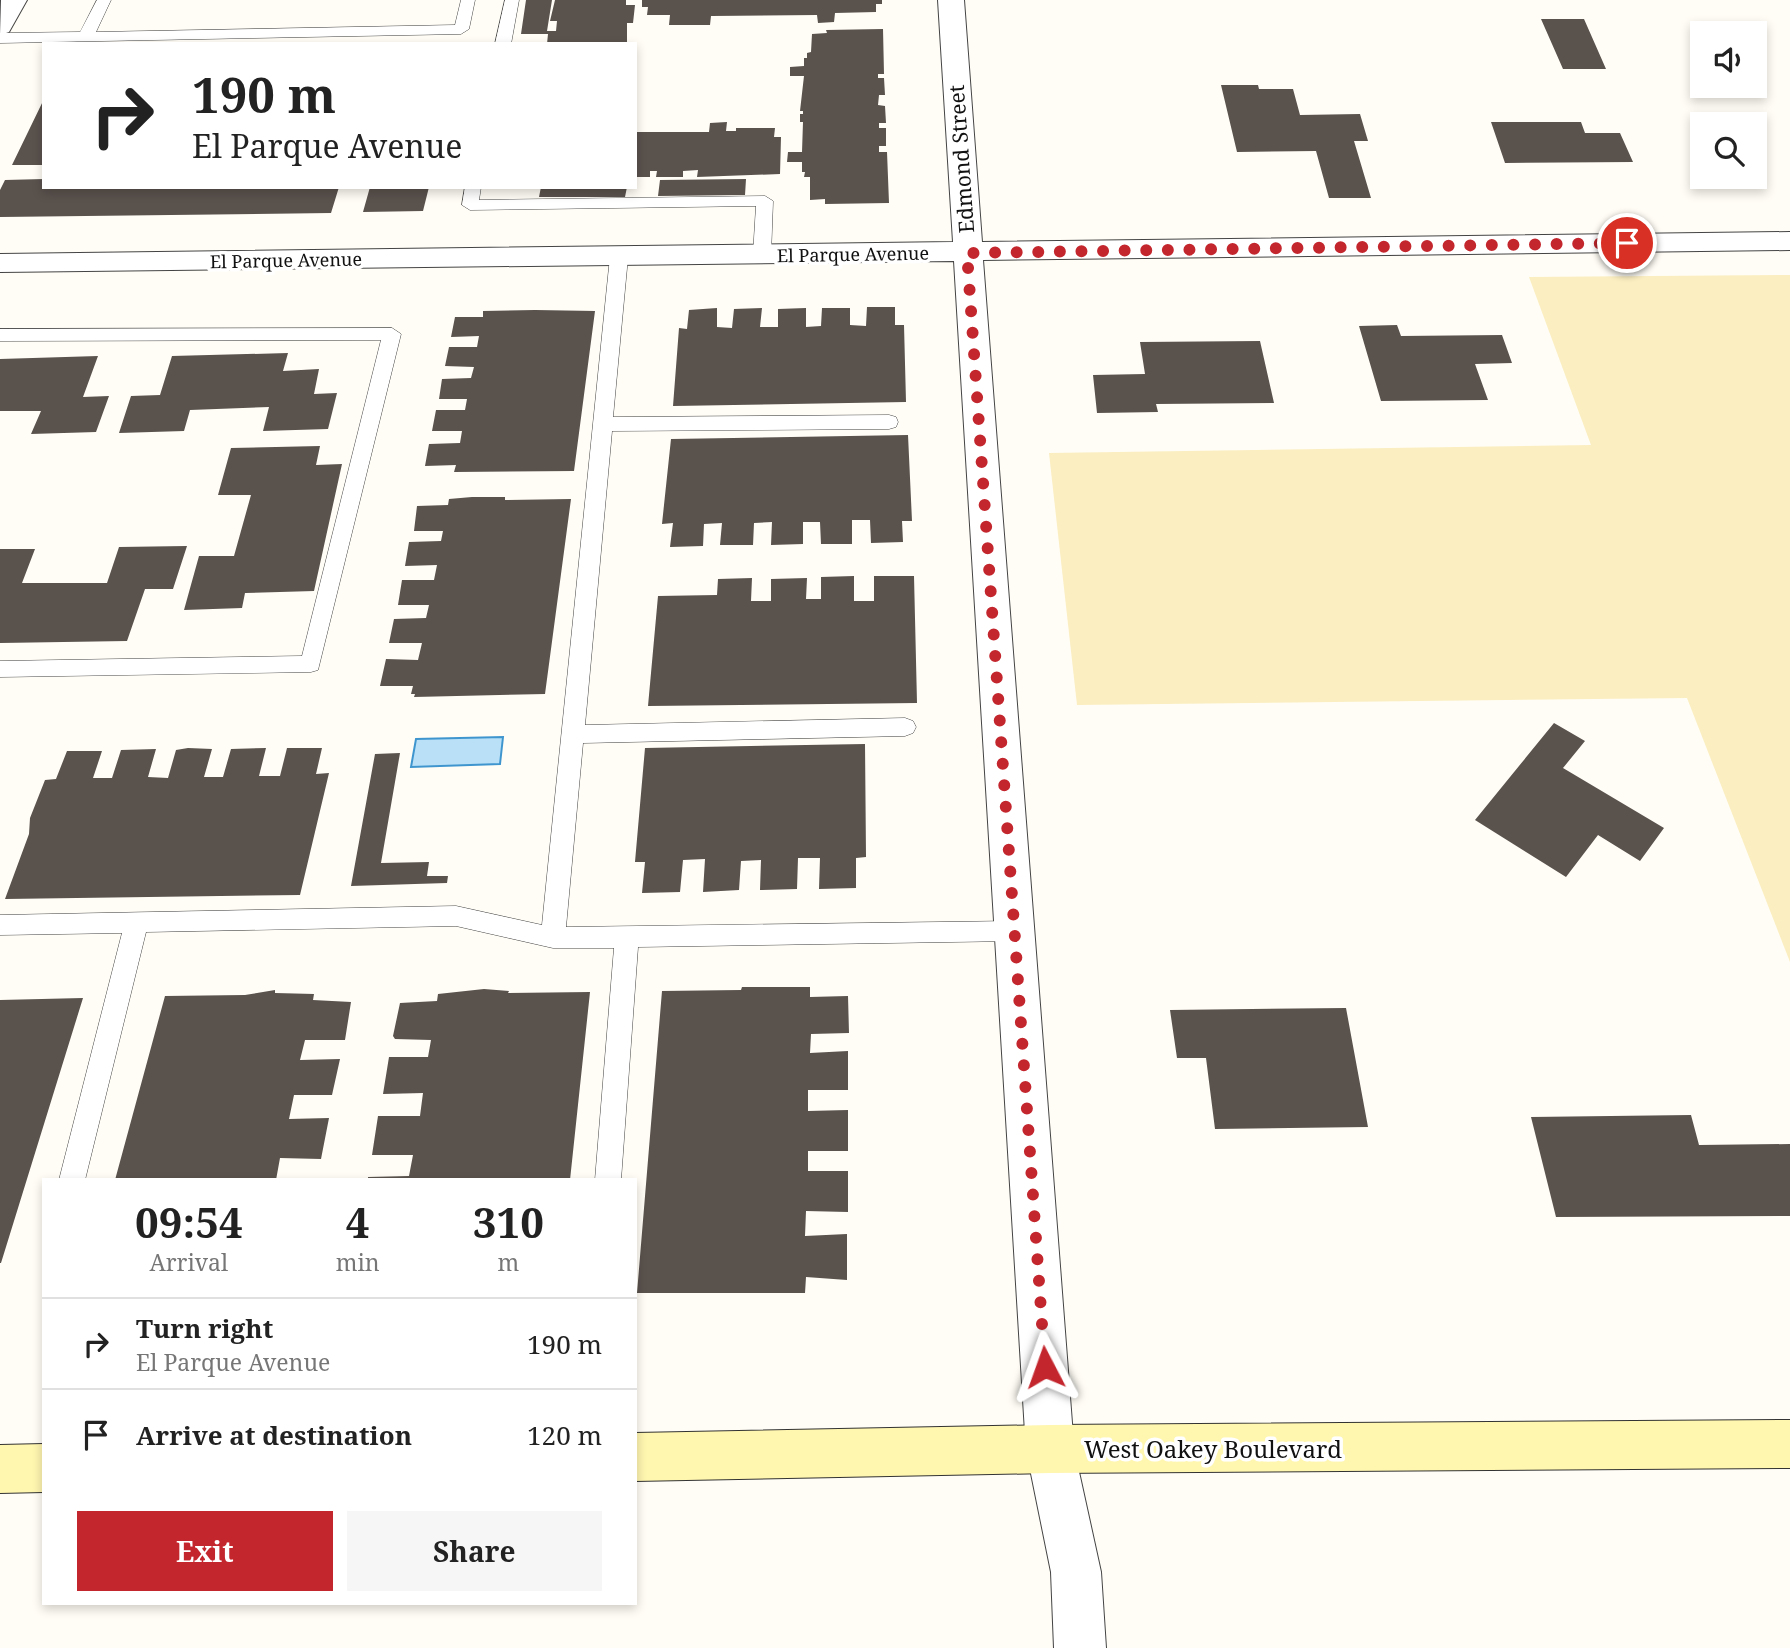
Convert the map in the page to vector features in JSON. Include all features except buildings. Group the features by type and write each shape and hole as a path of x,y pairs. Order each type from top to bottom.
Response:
{"main road":[{"name":"West Oakey Boulevard","path":"637,1457 1051,1449 1790,1444"},
{"path":"0,1469 42,1468"}],"street":[{"path":"0,27 14,0"},
{"name":"Edmond Street","path":"951,0 1051,1449 1076,1572 1080,1648"},
{"name":"El Parque Avenue","path":"0,263 1790,241"}],"lane":[{"path":"86,36 104,0"},
{"path":"0,38 461,29 468,0"},
{"path":"503,42 512,0"},
{"path":"473,189 470,205 765,201 762,255"},
{"path":"553,938 619,257"},
{"path":"0,335 392,334 311,664 0,669"},
{"path":"603,424 889,422"},
{"path":"573,734 905,727"},
{"path":"0,925 456,916 553,938 1014,930"},
{"path":"73,1178 137,922"},
{"path":"608,1178 627,936"}],"sand":[{"path":"1790,275 1790,962 1687,698 1077,705 1049,453 1591,445 1529,277"}],"water":[{"path":"503,737 500,764 411,767 416,739"}],"route":[{"path":"1045,1367 967,253 1627,243"}]}
